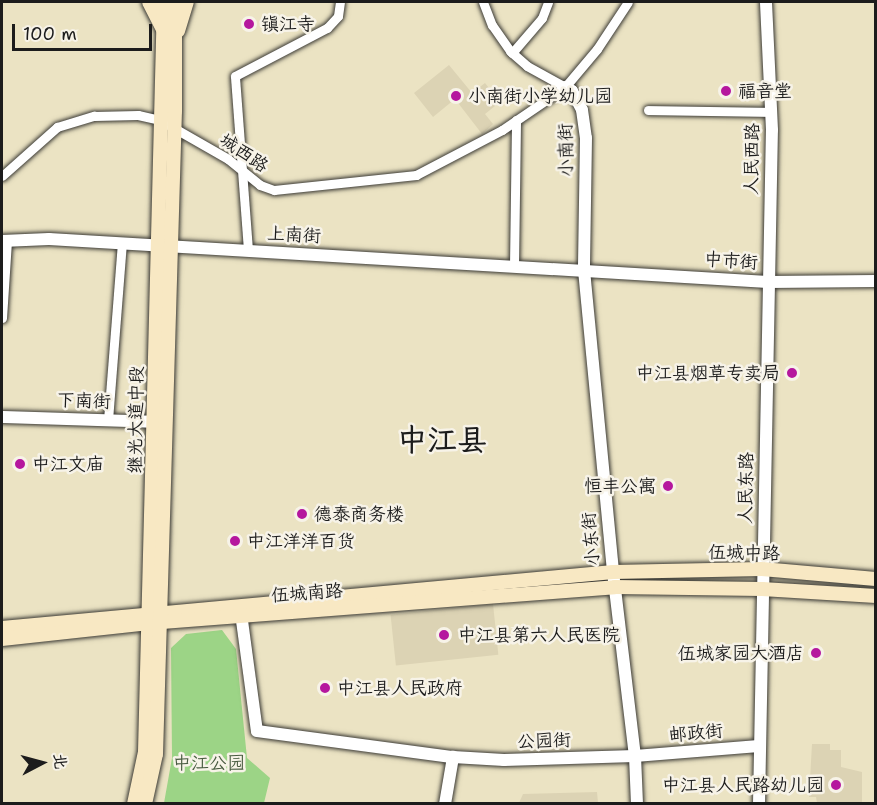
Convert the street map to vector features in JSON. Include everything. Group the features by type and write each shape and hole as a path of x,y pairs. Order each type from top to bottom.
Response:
{"main road":[{"path":"149,2 171,36"},
{"path":"171,36 173,3"},
{"path":"171,36 173,3"},
{"name":"继光大道中段","path":"145,804 156,753 154,617 171,36"},
{"name":"伍城中路","path":"613,572 762,569 876,579"},
{"name":"伍城南路","path":"240,611 613,572"},
{"name":"伍城中路","path":"615,587 762,589 876,596"},
{"name":"伍城南路","path":"2,627 615,587"},
{"name":"继光大道中段","path":"134,804 145,752 154,617"},
{"name":"伍城南路","path":"2,639 154,617"}],"street":[{"path":"248,250 235,76 327,28 338,16 340,2"},
{"name":"小南街","path":"483,2 492,25 512,53 527,66 572,91 582,110 586,138 584,270"},
{"path":"512,53 542,18 548,2"},
{"name":"城西路","path":"2,176 57,127 94,116 138,115 169,126 228,159 243,172 274,190 392,180 437,165 516,120 565,87 597,49 628,2"},
{"name":"人民西路","path":"766,2 771,112 768,282"},
{"path":"648,110 771,112"},
{"path":"514,266 516,120"},
{"name":"上南街","path":"4,241 49,239 584,270"},
{"path":"2,318 4,241"},
{"path":"108,420 122,244"},
{"name":"中市街","path":"584,270 768,282 876,281"},
{"name":"小东街","path":"584,270 613,572 636,756 637,804"},
{"name":"人民东路","path":"759,804 768,282"},
{"name":"下南街","path":"2,417 159,422"},
{"name":"公园街","path":"240,611 256,731 453,757 504,760 636,756"},
{"name":"邮政街","path":"636,756 759,746"},
{"path":"445,804 453,757"}],"shaded area":[{"name":"小南街小学幼儿园","path":"449,65 472,93 485,83 500,102 485,114 493,124 482,134 455,99 433,117 414,93"},
{"name":"中江县第六人民医院","path":"493,604 498,655 396,665 391,615"},
{"name":"中江县人民路幼儿园","path":"812,744 830,744 830,750 841,750 841,767 862,772 862,803 817,803 816,797 809,797"},
{"path":"597,792 598,803 519,803 523,794"}],"green space":[{"name":"中江公园","path":"222,630 236,649 247,758 270,778 264,803 164,803 172,758 171,648 186,634"}],"place":[{"name":"镇江寺","path":"249,24"},
{"name":"福音堂","path":"726,91"},
{"name":"小南街小学幼儿园","path":"456,96"},
{"name":"中江县烟草专卖局","path":"792,373"},
{"name":"中江文庙","path":"20,464"},
{"name":"恒丰公寓","path":"668,486"},
{"name":"德泰商务楼","path":"302,514"},
{"name":"中江洋洋百货","path":"235,541"},
{"name":"中江县第六人民医院","path":"444,635"},
{"name":"伍城家园大酒店","path":"816,653"},
{"name":"中江县人民政府","path":"325,688"},
{"name":"中江县人民路幼儿园","path":"836,785"}],"district":[{"name":"中江县","path":"442,440"}]}
